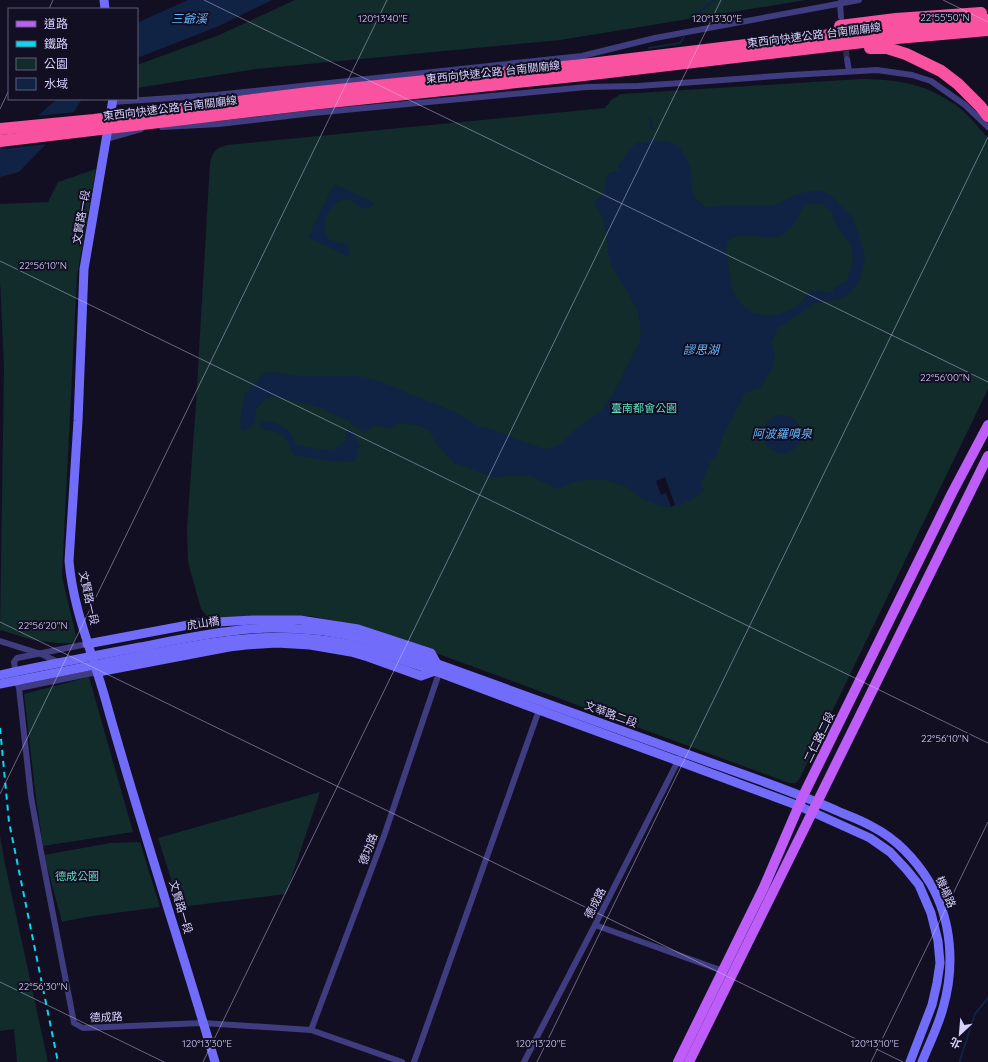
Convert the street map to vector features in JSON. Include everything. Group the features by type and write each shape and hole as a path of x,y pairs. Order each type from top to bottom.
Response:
{"highway":[{"name":"東西向快速公路 台南關廟線","path":"0,130 584,71 794,39 807,31 814,30 896,19 987,14"},
{"name":"東西向快速公路 台南關廟線","path":"636,64 728,59 897,38 988,30"},
{"path":"728,59 886,48 906,54 941,71 958,84 988,116"},
{"name":"東西向快速公路 台南關廟線","path":"0,141 311,99"}],"main road":[{"name":"二仁路二段","path":"678,1062 764,887 803,796 988,425"},
{"path":"689,1062 988,456"}],"street":[{"path":"584,71 633,43 859,0"},
{"path":"840,3 841,17"},
{"path":"847,59 849,71"},
{"path":"138,99 216,95 311,99 584,71 638,86 877,70 912,74 931,81 965,105 988,127"},
{"path":"106,139 143,128 219,124 311,99"},
{"name":"文賢路一段","path":"113,100 84,269 78,421 69,561 70,577 87,644 98,672 119,747 215,1062"},
{"path":"252,620 300,620 358,629 431,654 437,669 421,676 351,652 310,645 277,643 229,647 19,688 14,662 17,658 87,644 199,623 252,620"},
{"name":"虎山橋","path":"0,675 174,641 251,629 285,628 337,633 386,645 409,658"},
{"name":"虎山橋","path":"0,684 168,650 252,637 314,639 336,642 409,658"},
{"path":"0,641 41,654 84,675"},
{"name":"文華路二段","path":"409,658 539,710 803,796"},
{"name":"文華路二段","path":"437,669 680,757 799,806"},
{"name":"德功路","path":"311,1030 384,836 437,669"},
{"name":"德成路","path":"19,688 31,797 74,1023 83,1028 204,1023 311,1030 402,1062"},
{"path":"414,1062 539,710"},
{"name":"德成路","path":"524,1062 680,757"},
{"name":"機場路","path":"803,796 873,827 895,842 915,862 930,884 940,906 947,926 950,945 949,984 943,1009 922,1062"},
{"name":"機場路","path":"799,806 870,838 890,852 906,869 918,885 931,913 938,941 940,963 932,1004 910,1062"},
{"path":"595,925 723,971"}],"green space":[{"path":"295,0 806,0 560,40 256,69 138,88 138,65 219,35"},
{"name":"臺南都會公園","path":"860,79 903,82 933,92 953,103 973,121 988,138 988,389 799,780 795,783 789,783 365,627 310,616 254,616 217,620 207,616 201,609 188,562 187,528 210,163 212,156 217,149 227,145 605,108 611,100 621,94"},
{"path":"96,169 77,276 62,576 76,636 73,643 58,643 33,640 0,630 4,367 0,280 0,204 48,202 58,182"},
{"path":"89,677 133,832 43,846 24,694"},
{"path":"320,792 286,894 180,907 158,838"},
{"path":"0,836 48,1062 17,1062 14,1029 0,1031"},
{"name":"德成公園","path":"140,842 160,907 86,917 62,922 44,855 110,843"}],"water":[{"name":"三爺溪","path":"188,0 272,0 219,26 138,58 138,23"},
{"path":"56,100 81,100 68,121 19,172 0,177 0,143 10,141"},
{"name":"謬思湖","path":"666,141 679,146 690,166 692,190 697,200 705,207 740,205 772,206 796,195 816,190 830,194 853,218 865,255 859,281 851,292 838,300 815,303 777,329 771,344 775,357 772,368 760,388 745,393 723,435 717,455 710,462 701,483 704,490 691,500 678,506 665,507 644,500 627,487 607,480 588,479 576,481 558,489 529,475 493,477 454,463 439,447 429,430 418,425 398,423 392,428 373,425 366,432 351,424 349,420 330,413 323,408 274,396 266,398 256,409 254,424 242,431 240,421 245,393 258,381 263,373 271,372 300,376 360,376 381,382 450,410 478,426 488,428 540,448 549,449 559,445 578,427 601,411 613,394 640,341 641,329 638,312 612,267 608,253 603,220 594,202 601,196 604,190 607,174 620,170 618,165 636,143","holes":["806,204 823,204 832,212 840,231 850,243 853,261 847,280 834,288 833,292 825,293 820,290 810,291 800,303 783,313 765,316 748,310 741,304 732,287 726,252 728,242 732,238 738,236 779,236 787,232"]},
{"path":"334,184 375,203 369,208 364,209 348,200 343,200 333,206 327,215 324,225 326,235 332,241 346,245 349,251 349,257 308,237"},
{"name":"阿波羅噴泉","path":"778,415 786,415 796,420 800,427 800,441 796,448 786,453 778,453 768,448 766,445 763,438 763,430 768,420 771,418"},
{"path":"259,421 269,421 283,426 290,432 296,445 323,450 329,450 341,445 345,440 347,430 356,434 355,439 360,444 355,462 329,461 293,455 289,444 283,436 274,431 262,429"}],"pier":[{"path":"76,112 70,122 48,144 2,149 1,141 9,139 35,116"},
{"path":"665,477 675,505 671,507 666,493 661,495 656,481"}],"waterway":[{"path":"697,14 714,0"},
{"path":"649,48 680,43 684,37"},
{"path":"650,118 652,129"},
{"path":"652,138 652,143"},
{"path":"960,1062 975,1014 988,998"}],"tunnel":[{"path":"845,42 847,59"}],"railway":[{"path":"0,728 9,822 58,1062"}]}
